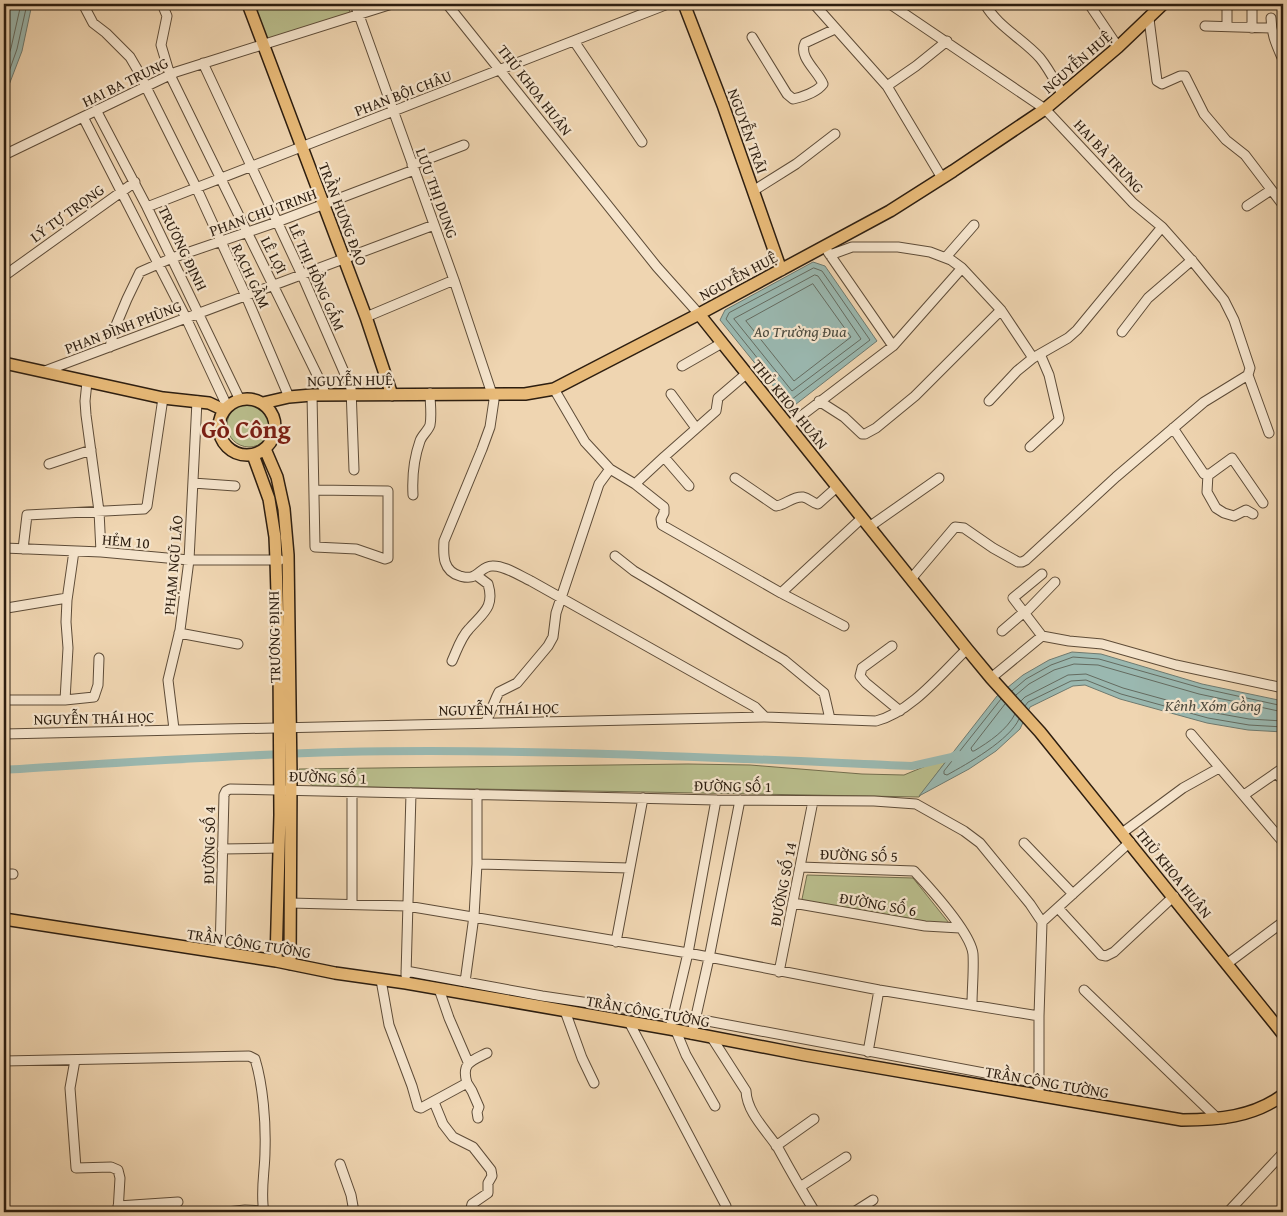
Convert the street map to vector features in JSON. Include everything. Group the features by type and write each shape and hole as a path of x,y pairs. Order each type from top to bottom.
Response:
{"main road":[{"name":"TRẦN HƯNG ĐẠO","path":"248,4 366,317 392,395"},
{"name":"NGUYỄN TRÃI","path":"684,4 723,105 781,270"},
{"name":"NGUYỄN HUỆ","path":"263,403 289,397 312,395 525,394 554,389 781,270 827,250 890,211 1045,109 1118,47 1163,4"},
{"name":"THỦ KHOA HUÂN","path":"699,314 967,649 1040,732 1228,963 1283,1034"},
{"path":"4,363 163,398 209,402 226,408"},
{"path":"254,399 263,403 270,410 274,418 274,437 265,448 253,455 244,456 227,448 221,440 218,431 218,422 226,408 240,400 254,399"},
{"name":"TRƯƠNG ĐỊNH","path":"265,448 277,477 287,532 287,735"},
{"name":"TRƯƠNG ĐỊNH","path":"253,455 268,500 275,537 278,728 287,735"},
{"path":"276,961 279,848 287,735"},
{"path":"285,783 290,903 290,964"},
{"name":"TRẦN CÔNG TƯỜNG","path":"4,919 406,983 1182,1120 1218,1119 1257,1110 1283,1095"}],"street":[{"name":"RẠCH GẦM","path":"83,4 96,26 106,33 130,57 146,86 196,187 246,296 289,397"},
{"name":"LÊ LỢI","path":"162,4 167,16 160,45 170,75 323,387 324,395"},
{"name":"LƯU THỊ DUNG","path":"355,4 454,280 492,393 494,407 490,427 444,541 443,555 447,568 457,575 466,578 476,575"},
{"path":"263,46 392,4"},
{"name":"THỦ KHOA HUÂN","path":"447,4 657,267 699,314"},
{"name":"PHAN BỘI CHÂU","path":"147,207 668,4"},
{"path":"814,4 860,53 887,86 942,178"},
{"name":"HAI BÀ TRƯNG","path":"890,4 1045,109 1133,203 1162,227 1192,260 1229,310 1250,368 1248,375 1269,433"},
{"path":"984,4 997,20 1040,58 1063,95"},
{"path":"1089,4 1118,47"},
{"path":"1227,4 1227,26"},
{"path":"1252,4 1252,28"},
{"path":"1271,18 1271,28 1275,43 1283,60"},
{"path":"1149,19 1157,81 1162,84 1180,76 1185,76 1204,114 1226,140 1245,155 1283,205"},
{"path":"1205,26 1271,28"},
{"path":"752,37 787,94 793,99 820,88 823,84 803,53 805,43 835,28"},
{"path":"574,41 642,142"},
{"path":"887,86 947,41"},
{"name":"HAI BA TRUNG","path":"4,155 170,75 202,63 263,46"},
{"name":"LÊ THỊ HỒNG GẤM","path":"202,63 302,275 351,388 354,470"},
{"name":"TRƯƠNG ĐỊNH","path":"96,110 135,182 240,400"},
{"name":"TRƯƠNG ĐỊNH","path":"83,117 186,318 226,408"},
{"path":"753,191 796,164 835,134"},
{"name":"PHAN CHU TRINH","path":"110,347 114,330 137,275 140,272 158,263 323,205 464,145"},
{"name":"LÝ TỰ TRỌNG","path":"4,276 135,182"},
{"path":"1247,206 1271,190"},
{"name":"PHAN ĐÌNH PHÙNG","path":"45,371 434,225"},
{"path":"946,257 974,225"},
{"path":"989,401 1017,371 1037,356 1068,338 1076,330 1162,227"},
{"path":"894,346 827,250 870,246 919,250 946,257 962,268 1001,310 1050,375 1059,418 1030,447"},
{"path":"1122,332 1148,298 1192,260"},
{"path":"788,426 894,346 962,268"},
{"path":"366,317 454,280"},
{"path":"819,401 840,414 862,434 865,434 876,428 915,396 1001,310"},
{"path":"682,366 722,343"},
{"path":"635,484 716,411 720,396 746,374"},
{"path":"911,579 955,527 964,528 993,548 1018,562 1022,562 1208,399 1248,375"},
{"path":"87,382 85,401 99,511 101,552"},
{"path":"554,389 585,442 610,470 635,484 664,507 666,510 661,519 662,525 781,593 844,626"},
{"path":"413,495 412,476 414,464 421,439 427,432 430,423 430,393"},
{"path":"671,394 696,428"},
{"path":"312,395 315,547 356,549 385,559 388,558 388,491 315,490"},
{"path":"23,548 27,515 144,509 147,506 163,398"},
{"name":"PHẠM NGŨ LÃO","path":"174,729 168,680 179,634 189,560 197,401"},
{"path":"1173,428 1204,474 1208,474"},
{"path":"49,464 91,450"},
{"path":"664,457 689,486"},
{"path":"1208,474 1232,458 1263,503"},
{"path":"486,722 499,692 517,683 548,646 552,637 556,613 599,484 610,470"},
{"path":"1208,474 1207,492 1216,508 1230,515 1238,515 1246,510 1252,514"},
{"path":"735,478 776,506 799,497 808,498 818,504 837,487"},
{"path":"781,593 866,523 940,478"},
{"path":"193,483 235,486"},
{"name":"HẺM 10","path":"4,548 101,552 189,560 288,560"},
{"path":"65,700 68,648 67,598 74,551"},
{"path":"615,556 634,571 784,660 824,693 830,719"},
{"path":"452,661 462,639 485,613 489,605 488,584 476,575 486,567 499,567 532,581 755,707 765,717"},
{"path":"1042,574 1013,598 1042,636 1102,644 1176,666 1283,688"},
{"path":"1002,631 1024,614 1055,582"},
{"path":"7,608 67,598"},
{"path":"179,634 238,644"},
{"path":"994,681 1042,636"},
{"path":"892,646 862,668 860,676 900,711"},
{"name":"NGUYỄN THÁI HỌC","path":"287,735 486,722 765,717 876,721 887,719 909,705 967,649"},
{"path":"4,700 65,700 94,697 98,685 99,658"},
{"name":"NGUYỄN THÁI HỌC","path":"4,734 278,728"},
{"path":"1191,734 1283,842"},
{"path":"1039,1096 1042,922 1073,894 1126,838 1183,788 1219,768"},
{"path":"1244,795 1280,770 1283,780"},
{"name":"ĐƯỜNG SỐ 1","path":"285,783 352,792 916,804 964,831 980,843 1030,904 1042,922"},
{"name":"ĐƯỜNG SỐ 4","path":"220,953 224,795 226,791 285,783"},
{"path":"352,792 352,904"},
{"path":"406,983 411,793"},
{"path":"465,982 474,916 477,864 477,794"},
{"path":"616,942 643,798"},
{"path":"715,1106 673,1030 674,1016 688,953 716,800"},
{"path":"692,1034 740,800"},
{"name":"ĐƯỜNG SỐ 14","path":"780,972 813,801"},
{"path":"1024,844 1073,894"},
{"path":"222,849 279,848"},
{"path":"477,864 629,868"},
{"name":"ĐƯỜNG SỐ 5","path":"800,867 914,871 938,896 960,928 973,952 972,1005"},
{"path":"1058,908 1101,955 1106,956 1114,952 1174,896"},
{"path":"290,903 407,906 474,916 688,953 879,990 1039,1016"},
{"name":"ĐƯỜNG SỐ 6","path":"793,903 925,926 960,928"},
{"path":"1228,963 1283,922"},
{"name":"TRẦN CÔNG TƯỜNG","path":"406,971 542,996 696,1019 1038,1083"},
{"path":"381,980 389,1025 418,1107 421,1108 434,1102 467,1083"},
{"path":"439,989 468,1062"},
{"path":"868,1052 879,990"},
{"path":"1084,990 1218,1119"},
{"path":"566,1011 582,1058 594,1083"},
{"path":"629,1022 726,1206"},
{"path":"712,1038 746,1092 747,1102 776,1146 815,1212"},
{"path":"478,1118 477,1112 479,1107 467,1083 465,1069 468,1062 487,1052"},
{"path":"4,1061 250,1056 255,1059 262,1093 266,1150 262,1203 264,1211 245,1210 227,1212"},
{"path":"75,1060 70,1088 76,1168 112,1167 118,1170 120,1178 118,1209 178,1202"},
{"path":"434,1102 444,1124 455,1139 473,1148 491,1170 492,1176 488,1183 488,1194 472,1204 470,1212"},
{"path":"776,1146 814,1119"},
{"path":"1228,1212 1283,1152"},
{"path":"800,1187 846,1157"},
{"path":"340,1164 351,1195 354,1212"},
{"path":"854,1212 872,1200"}],"green space":[{"path":"272,4 347,4 350,12 345,20 264,40 256,14 259,8"},
{"path":"245,403 253,403 265,409 271,425 265,441 253,447 245,447 233,441 227,429 227,421 233,409"},
{"path":"950,756 919,797 313,786 300,775 299,769 688,764 750,765 862,774 904,775"},
{"path":"807,875 913,878 949,923 948,929 801,904"}],"water":[{"path":"4,4 32,4 22,51 4,98"},
{"name":"Ao Trường Đua","path":"813,262 825,266 877,341 791,408 720,320 725,310"},
{"name":"Kênh Xóm Gồng","path":"1072,652 1101,654 1202,684 1283,701 1283,732 1248,730 1207,723 1120,699 1085,685 1073,686 1030,707 1020,729 996,751 969,769 919,796 997,696 1023,675 1049,660"}],"waterway":[{"path":"4,770 215,757 341,752 484,751 912,766 952,757 957,754"}],"district":[{"name":"Gò Công","path":"246,429"}]}
